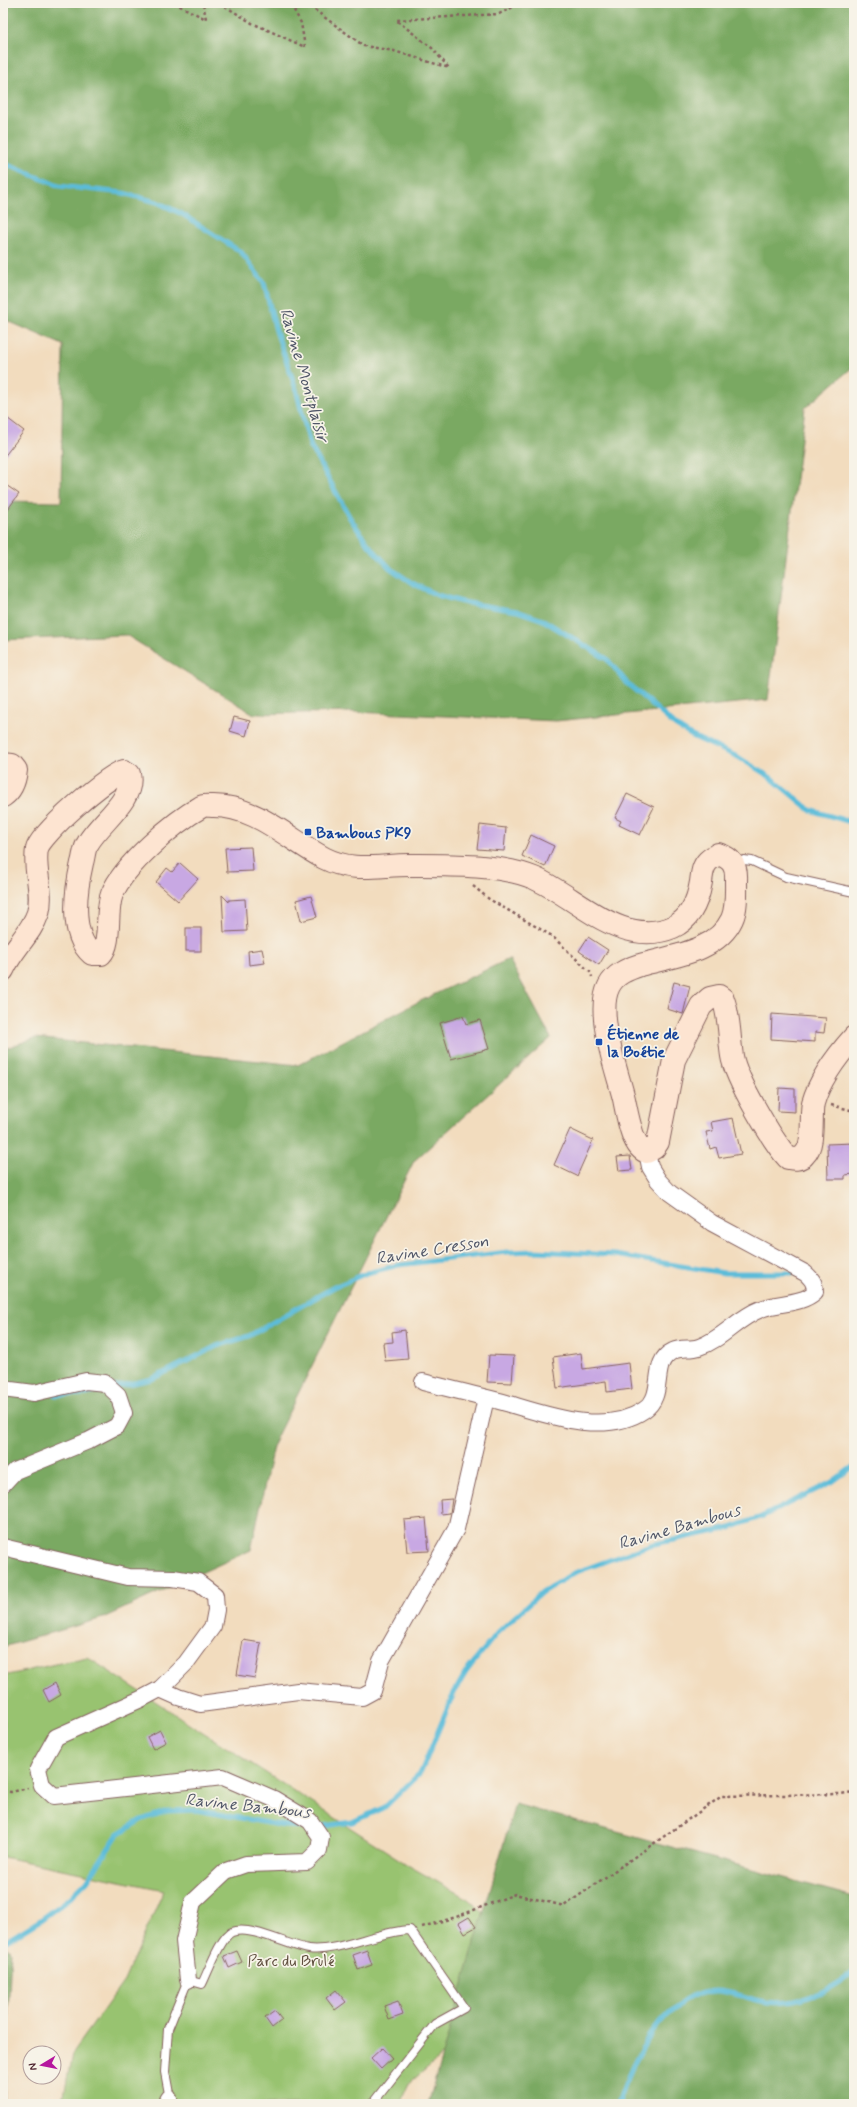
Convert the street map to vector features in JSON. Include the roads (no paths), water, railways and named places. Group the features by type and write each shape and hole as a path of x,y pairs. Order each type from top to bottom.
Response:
{"main road":[{"path":"3,764 12,765 16,770 14,782 7,793 3,796"},
{"path":"3,970 14,949 28,932 38,911 40,887 36,856 37,846 52,829 104,781 116,772 124,771 129,774 129,788 120,804 101,825 87,844 78,879 76,901 78,923 84,943 88,950 97,955 101,954 107,947 107,917 111,895 122,876 159,837 203,806 222,806 249,812 326,859 350,868 409,865 443,866 493,868 519,873 535,878 604,920 641,932 658,931 673,926 685,919 694,907 699,894 703,869 708,861 718,854 728,857 734,865 736,873 732,918 722,934 710,943 697,949 632,968 616,977 608,987 604,1005 605,1024 631,1126 638,1146 647,1152 654,1148 658,1142 674,1060 701,1006 714,996 719,996 725,1004 732,1058 742,1083 776,1143 788,1158 799,1159 806,1154 810,1145 813,1103 825,1075 839,1054 854,1037"}],"street":[{"path":"423,1382 551,1417 594,1423 630,1416 644,1410 655,1400 662,1361 666,1355 673,1350 697,1348 711,1343 725,1334 745,1316 775,1304 802,1300 815,1292 815,1285 812,1279 805,1273 712,1223 670,1193 650,1167 647,1152"},
{"path":"3,1389 34,1393 86,1381 104,1383 118,1395 124,1413 117,1426 88,1442 15,1471 3,1484"},
{"path":"160,1689 200,1704 298,1691 362,1697 373,1691 382,1661 456,1530 486,1398"},
{"path":"3,1546 128,1577 173,1578 198,1582 215,1594 216,1610 213,1626 186,1663 160,1689 56,1737 38,1769 42,1785 54,1796 71,1796 223,1777 274,1799 310,1821 321,1837 319,1850 306,1862 246,1864 226,1871 193,1902 184,1941 188,1980"}],"lane":[{"path":"734,865 744,860 752,861 786,877 854,892"},
{"path":"169,2102 165,2072 168,2029 188,1980 202,1984 224,1938 231,1932 243,1930 309,1949 324,1949 393,1930 410,1930 464,2008 435,2024 372,2104"}],"waterway":[{"name":"Ravine Montplaisir","path":"3,163 59,186 123,193 157,202 182,214 241,252 264,283 276,331 296,389 310,445 350,518 368,544 390,568 412,583 437,595 462,602 517,611 543,620 607,659 627,683 676,726 692,736 738,757 770,777 810,810 854,823"},
{"name":"Ravine Cresson","path":"115,1387 152,1379 217,1346 249,1336 334,1287 367,1273 399,1265 507,1252 535,1251 615,1255 724,1273 793,1273"},
{"name":"Ravine Cresson","path":"56,1395 86,1394 107,1389"},
{"name":"Ravine Bambous","path":"318,1827 352,1822 385,1807 421,1772 454,1693 466,1672 498,1632 542,1592 574,1573 650,1545 730,1528 761,1517 832,1482 854,1466"},
{"name":"Ravine Bambous","path":"3,1943 39,1921 70,1898 87,1881 118,1834 141,1820 167,1811 196,1810 285,1826 310,1827"},
{"path":"618,2104 641,2050 666,2016 681,2003 698,1994 716,1991 727,1992 773,2003 798,2000 822,1992 854,1972"}],"place":[{"name":"Bambous PK9","path":"308,832"},
{"name":"Étienne de la Boétie","path":"599,1042"}],"park label":[{"name":"Parc du Brulé","path":"291,1960"}]}
